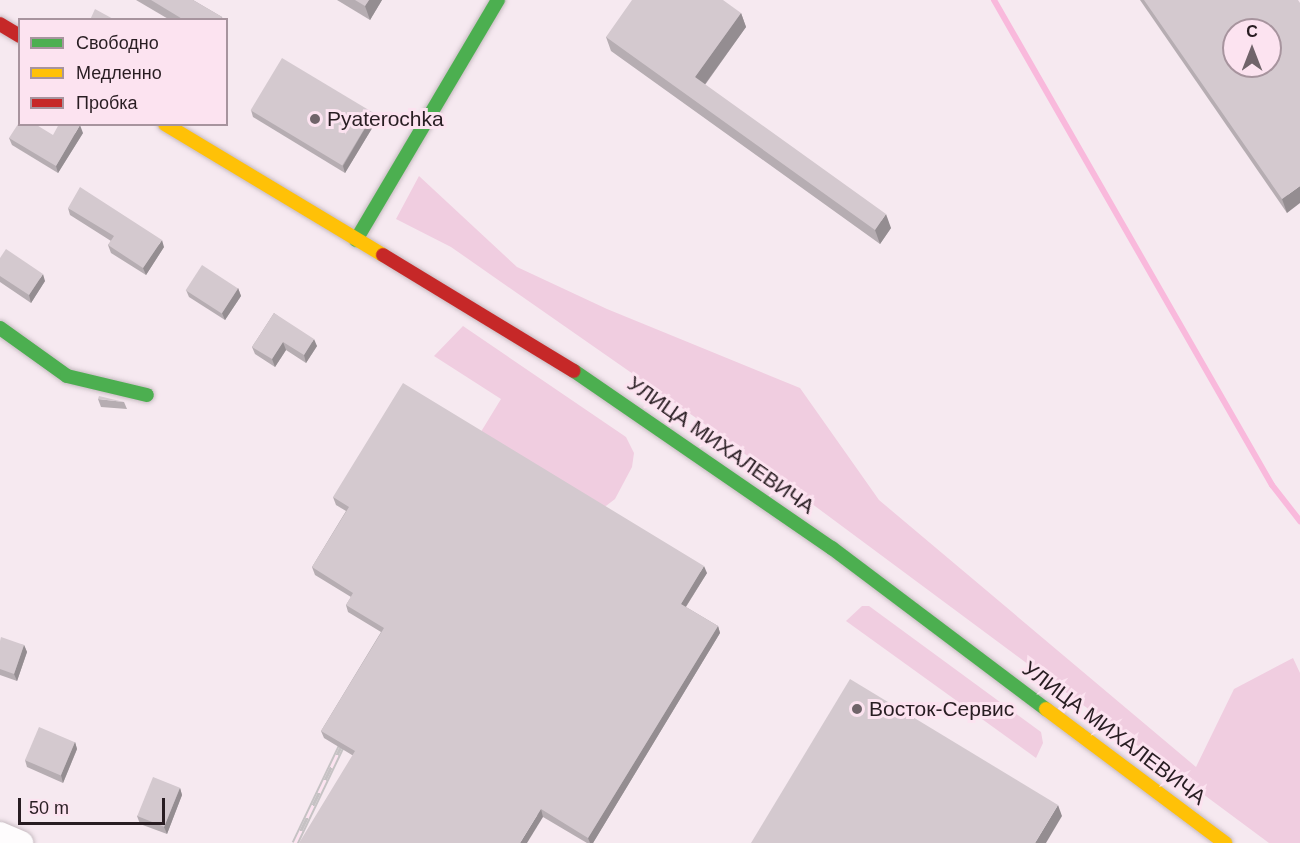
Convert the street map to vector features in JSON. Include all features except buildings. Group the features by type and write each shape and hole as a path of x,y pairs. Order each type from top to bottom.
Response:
{"street":[{"path":"356,240 498,0"},
{"path":"0,24 18,35"},
{"name":"УЛИЦА МИХАЛЕВИЧА","path":"168,126 356,240 444,290 603,388 832,548 1225,843"},
{"path":"0,328 67,376 147,395"},
{"path":"0,834 21,843"}],"shaded area":[{"path":"419,176 517,267 607,309 800,388 879,500 1196,767 1234,689 1293,658 1300,673 1300,843 1269,843 699,420 451,247 396,219"},
{"path":"463,326 626,437 634,453 632,467 615,499 602,509 479,435 501,399 434,356"},
{"path":"862,606 869,606 1041,732 1043,743 1036,758 846,621"}],"waterway":[{"path":"994,0 1272,485 1300,521"}],"railway":[{"path":"295,843 348,732"}],"traffic: fast":[{"path":"356,240 498,0"},
{"path":"0,328 67,376 147,395"},
{"path":"574,371 832,548 1046,709"}],"traffic: slow":[{"path":"168,126 383,255"},
{"path":"1046,709 1225,843"}],"traffic: jam":[{"path":"0,24 18,35"},
{"path":"383,255 574,371"}],"place":[{"name":"Pyaterochka","path":"315,119"},
{"name":"Восток-Сервис","path":"857,709"}]}
